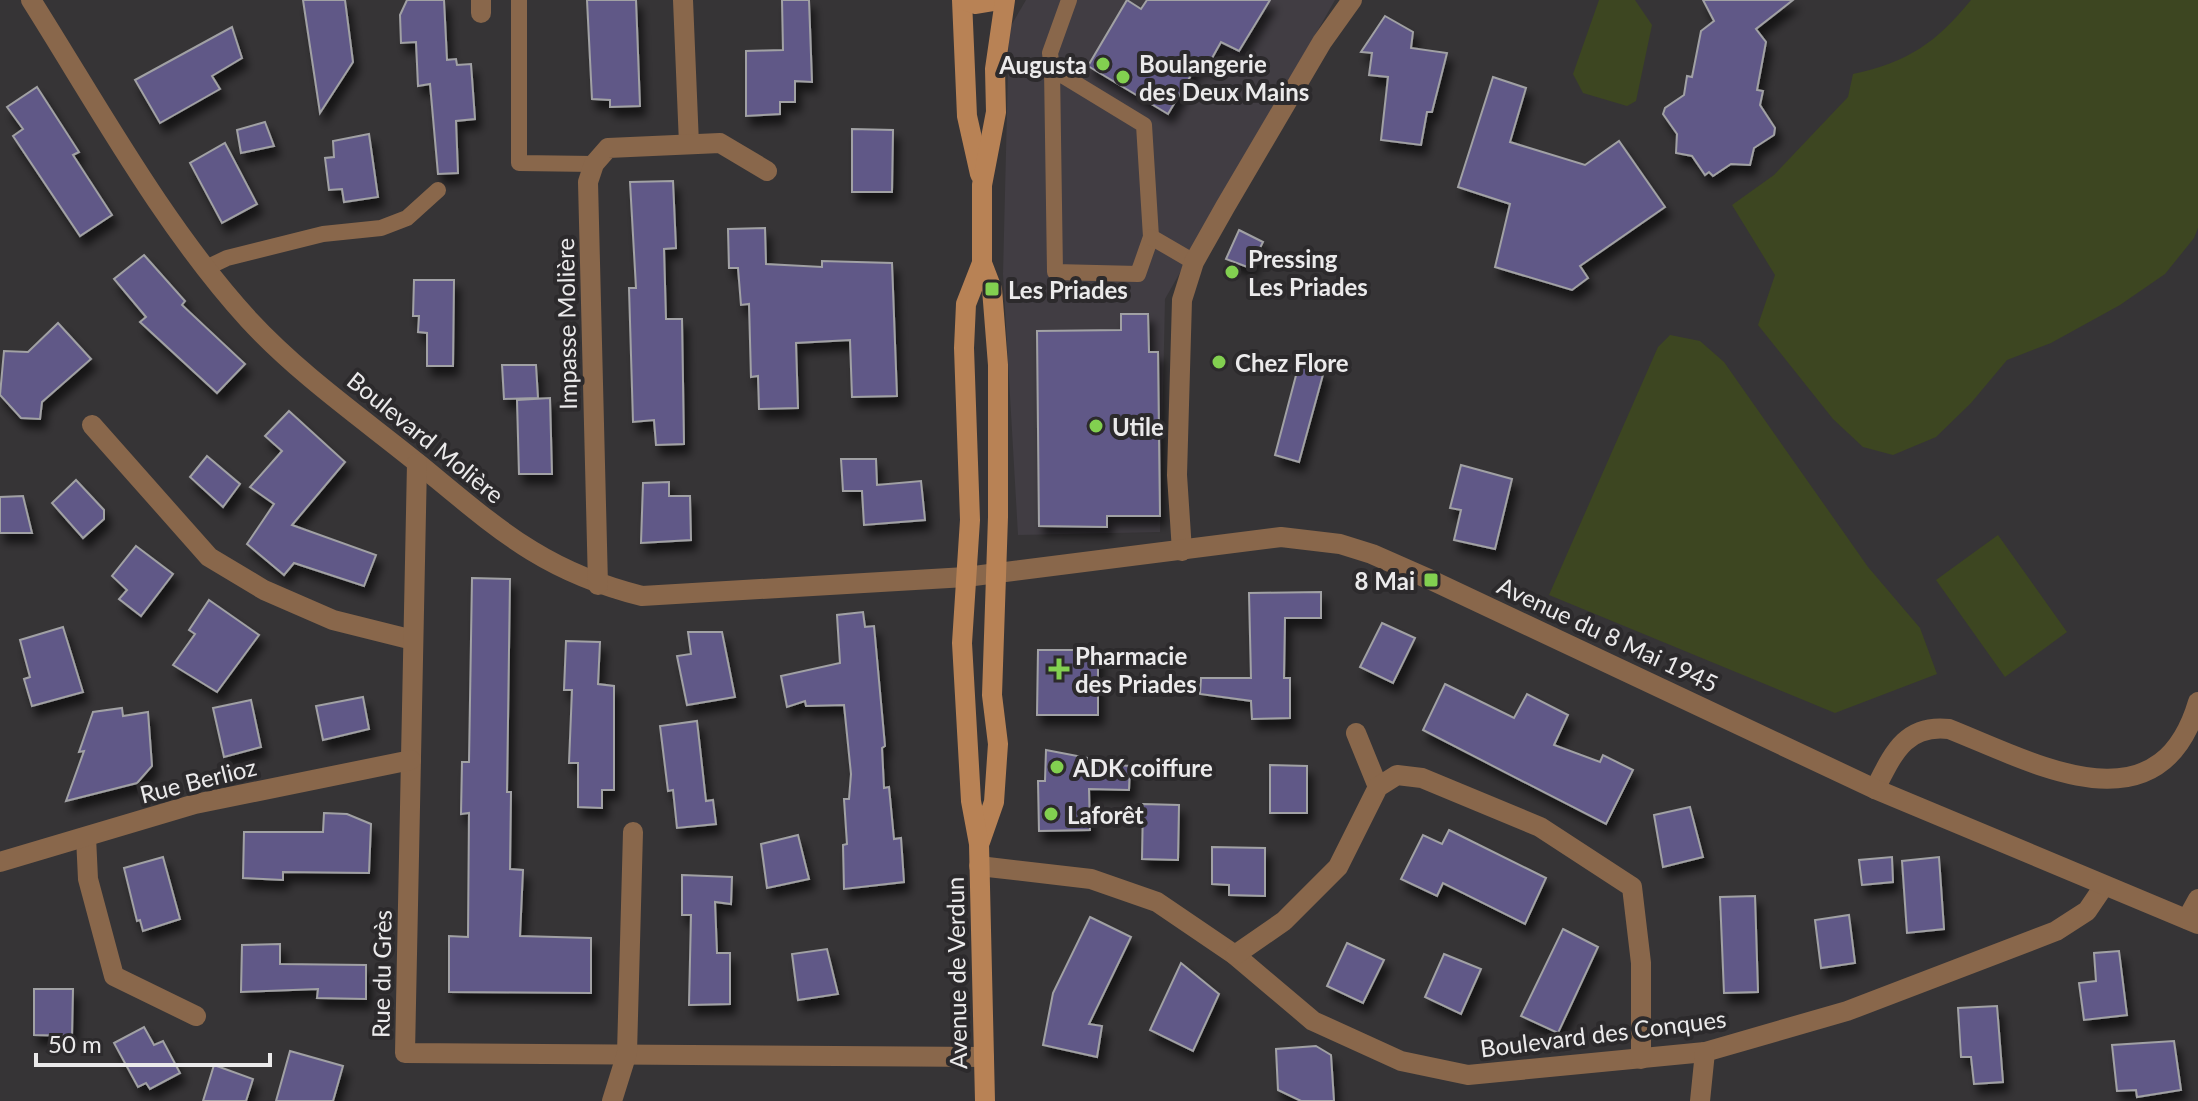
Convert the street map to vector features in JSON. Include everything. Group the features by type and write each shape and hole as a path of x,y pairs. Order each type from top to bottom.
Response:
{"main road":[{"path":"979,844 994,802 998,744 992,695 998,365 992,289 982,263 982,185 996,112 995,69 1002,0 976,4 964,0 967,116 982,185"},
{"path":"979,844 971,801 966,743 962,643 970,520 964,348 966,304 982,263"},
{"name":"Avenue de Verdun","path":"979,844 985,1101"}],"street":[{"name":"Boulevard Molière","path":"31,0 206,268 249,320 293,364 549,564 598,585 642,596 966,577"},
{"path":"683,0 689,144"},
{"path":"1182,551 1177,475 1182,300 1194,262 1322,42 1352,0"},
{"path":"594,164 608,148 720,143 767,171"},
{"name":"Impasse Molière","path":"594,164 588,182 598,585"},
{"path":"92,425 209,557 264,590 333,620 413,640"},
{"name":"Rue du Grès","path":"417,463 405,1053 984,1057"},
{"name":"Avenue du 8 Mai 1945","path":"966,577 1281,537 1340,544 1372,554 1875,789 2192,922"},
{"path":"1875,789 1887,763 1906,739 1928,727 1949,729 2078,777 2102,780 2133,777 2169,757 2186,735 2198,702"},
{"path":"1356,733 1378,787"},
{"name":"Rue Berlioz","path":"0,862 195,804 411,760"},
{"path":"1235,955 1284,921 1338,867 1378,787 1397,775 1422,778 1540,827 1632,887 1641,963 1641,1059"},
{"path":"612,1101 627,1053 633,832"},
{"path":"86,837 88,879 114,976 196,1016"},
{"name":"Boulevard des Conques","path":"979,866 1091,879 1157,902 1235,955 1313,1021 1401,1061 1468,1075 1705,1052 1847,1011 2056,931 2087,911 2104,886"},
{"path":"2192,922 2198,899"},
{"path":"1700,1101 1705,1052"}],"lane":[{"path":"519,0 519,163 594,164"},
{"path":"1052,69 1144,125 1151,237 1138,274 1055,272 1050,53 1069,0"},
{"path":"206,268 227,258 323,234 381,228 407,218 438,190"},
{"path":"1151,237 1194,262"}],"shaded area":[{"path":"1026,0 1335,0 1165,299 1160,532 1018,535 1003,274 1009,29"}],"green space":[{"path":"1599,0 1635,0 1652,25 1636,101 1627,106 1583,93 1573,74"},
{"path":"1971,0 2198,0 2198,228 2194,238 2165,274 2120,305 2051,343 2007,360 1971,403 1936,437 1893,455 1863,447 1833,419 1758,325 1775,275 1732,205 1774,175 1848,97 1853,74 1890,63 1920,49 1946,28"},
{"path":"1670,335 1700,341 1724,362 1868,567 1920,628 1937,674 1835,713 1549,595 1658,347"},
{"path":"1998,535 2067,632 2005,677 1936,580"}],"building":[{"path":"303,0 345,0 353,62 320,113"},
{"path":"407,0 444,0 447,60 456,59 457,65 471,64 475,119 456,121 458,173 438,174 430,84 418,86 416,42 401,43 400,15"},
{"path":"587,0 636,0 640,106 610,107 610,100 592,99"},
{"path":"782,0 809,0 812,82 795,81 795,102 780,102 780,114 746,116 746,51 783,50"},
{"path":"1127,0 1141,9 1147,0 1270,0 1239,51 1221,42 1207,67 1199,62 1168,114 1088,66"},
{"path":"1703,0 1793,0 1756,29 1766,42 1757,90 1763,91 1760,105 1775,128 1774,135 1754,148 1750,165 1731,164 1713,176 1709,172 1705,175 1692,156 1676,153 1677,134 1663,114 1665,108 1684,95 1687,76 1692,77 1701,31 1714,21"},
{"path":"1385,16 1413,32 1411,48 1447,53 1432,112 1427,112 1421,145 1381,140 1388,77 1369,75 1372,53 1361,52"},
{"path":"232,27 242,58 212,76 220,89 160,123 135,80"},
{"path":"1493,77 1526,88 1510,142 1585,165 1619,141 1665,207 1580,266 1588,278 1572,290 1495,267 1510,204 1458,187"},
{"path":"37,87 79,152 73,155 112,215 80,236 13,136 23,129 7,107"},
{"path":"265,122 274,146 241,153 237,130"},
{"path":"852,129 893,130 892,192 852,192"},
{"path":"369,134 378,197 344,202 342,189 329,190 325,158 334,157 333,141"},
{"path":"225,143 257,204 222,223 190,163"},
{"path":"673,181 676,248 664,249 666,319 682,319 684,444 656,445 654,420 633,422 629,288 636,288 630,182"},
{"path":"765,228 766,264 822,267 822,261 892,263 897,396 852,397 850,340 796,343 798,408 759,409 758,376 751,377 749,304 741,305 738,268 729,268 728,229"},
{"path":"1239,230 1263,242 1250,268 1226,259"},
{"path":"144,255 185,301 182,305 245,364 217,393 140,322 146,317 114,279"},
{"path":"414,280 454,280 453,366 427,366 427,333 418,332 419,316 413,316"},
{"path":"1121,314 1148,314 1149,352 1158,352 1160,516 1107,516 1107,527 1039,526 1037,331 1121,330"},
{"path":"58,323 91,359 42,402 40,419 21,418 0,395 4,351 28,352"},
{"path":"1299,364 1324,371 1299,462 1275,455"},
{"path":"502,365 536,365 538,398 504,399"},
{"path":"550,398 552,474 519,474 517,400"},
{"path":"289,411 345,462 292,525 376,555 364,586 294,563 284,575 247,544 274,504 250,487 282,451 265,436"},
{"path":"207,456 240,484 223,507 190,477"},
{"path":"841,459 876,459 877,485 921,481 925,520 864,525 862,491 843,491"},
{"path":"1461,465 1512,479 1495,549 1454,540 1461,510 1450,508"},
{"path":"76,480 104,510 104,519 83,538 52,503"},
{"path":"669,482 669,496 690,496 691,540 641,543 643,483"},
{"path":"23,496 32,533 0,533 0,497"},
{"path":"136,546 173,574 141,616 119,599 127,590 112,576"},
{"path":"472,578 510,579 507,792 511,792 510,869 523,870 520,936 591,938 591,993 449,992 449,936 468,937 469,813 461,814 462,762 469,762"},
{"path":"1321,592 1321,618 1285,618 1284,678 1290,678 1290,718 1252,719 1251,701 1200,694 1201,678 1251,678 1249,593"},
{"path":"209,600 259,635 217,692 173,665 195,634 189,630"},
{"path":"863,612 865,627 874,626 885,746 882,748 884,788 889,787 894,839 901,838 904,882 844,889 843,845 847,844 844,799 849,799 851,774 844,705 806,706 805,701 787,707 781,676 840,663 837,615"},
{"path":"1382,623 1415,638 1393,683 1360,667"},
{"path":"63,627 83,692 32,706 24,679 30,677 20,640"},
{"path":"688,632 722,632 735,697 687,705 677,656 691,654"},
{"path":"566,641 600,642 598,684 614,686 614,790 602,790 602,808 578,807 578,763 569,763 572,690 564,690"},
{"path":"1038,650 1098,650 1098,715 1037,715"},
{"path":"1445,684 1514,718 1527,694 1568,715 1554,745 1600,762 1603,755 1633,770 1606,824 1423,730"},
{"path":"363,697 369,729 323,740 316,706"},
{"path":"251,700 261,747 224,757 213,708"},
{"path":"122,708 123,716 148,712 152,766 137,783 66,801 84,751 79,752 93,712"},
{"path":"697,721 706,801 713,800 716,824 677,828 673,790 668,791 660,726"},
{"path":"1046,750 1088,758 1088,763 1130,766 1129,790 1089,789 1090,830 1039,831 1038,781 1045,781"},
{"path":"1270,765 1307,766 1307,813 1270,813"},
{"path":"1143,804 1179,805 1178,860 1142,859"},
{"path":"1690,807 1703,857 1663,867 1654,815"},
{"path":"324,813 347,814 371,824 369,873 283,872 283,880 243,878 244,832 323,832"},
{"path":"1449,830 1546,878 1525,924 1443,883 1437,896 1401,879 1423,835 1442,844"},
{"path":"798,835 809,879 767,888 761,844"},
{"path":"1212,847 1265,848 1265,896 1229,895 1229,885 1212,884"},
{"path":"163,857 180,919 143,931 140,920 137,921 124,868"},
{"path":"1892,857 1893,882 1862,885 1859,860"},
{"path":"1939,857 1944,929 1907,933 1902,861"},
{"path":"682,875 732,877 731,904 715,902 717,953 730,953 730,1004 689,1005 691,915 682,915"},
{"path":"1755,896 1758,992 1724,993 1720,897"},
{"path":"1849,915 1855,963 1821,968 1815,920"},
{"path":"1090,917 1131,937 1089,1024 1102,1026 1097,1057 1043,1045 1053,993"},
{"path":"1563,929 1598,947 1558,1033 1521,1016"},
{"path":"1347,943 1384,960 1363,1003 1327,986"},
{"path":"280,944 280,964 366,965 366,999 317,998 318,989 241,992 242,945"},
{"path":"827,949 838,994 798,1000 792,954"},
{"path":"2119,951 2127,1015 2084,1020 2079,983 2096,981 2094,953"},
{"path":"1444,954 1481,969 1461,1014 1425,997"},
{"path":"1181,963 1219,994 1193,1051 1150,1030"},
{"path":"34,989 73,989 72,1036 34,1035"},
{"path":"1997,1006 2003,1082 1974,1084 1971,1057 1961,1057 1958,1008"},
{"path":"144,1027 154,1045 163,1041 180,1073 150,1089 146,1083 138,1087 114,1043"},
{"path":"2174,1041 2181,1090 2137,1097 2136,1090 2117,1091 2112,1045"},
{"path":"1316,1046 1331,1055 1334,1101 1301,1101 1278,1090 1276,1049"},
{"path":"290,1051 343,1066 333,1101 276,1101"},
{"path":"214,1065 253,1079 246,1101 203,1101"}],"place":[{"name":"Augusta","path":"1103,64"},
{"name":"Boulangerie des Deux Mains","path":"1123,77"},
{"name":"Pressing Les Priades","path":"1232,272"},
{"name":"Les Priades","path":"992,289"},
{"name":"Chez Flore","path":"1219,362"},
{"name":"Utile","path":"1096,426"},
{"name":"8 Mai","path":"1431,580"},
{"name":"Pharmacie des Priades","path":"1059,669"},
{"name":"ADK coiffure","path":"1057,767"},
{"name":"Laforêt","path":"1051,814"}]}
